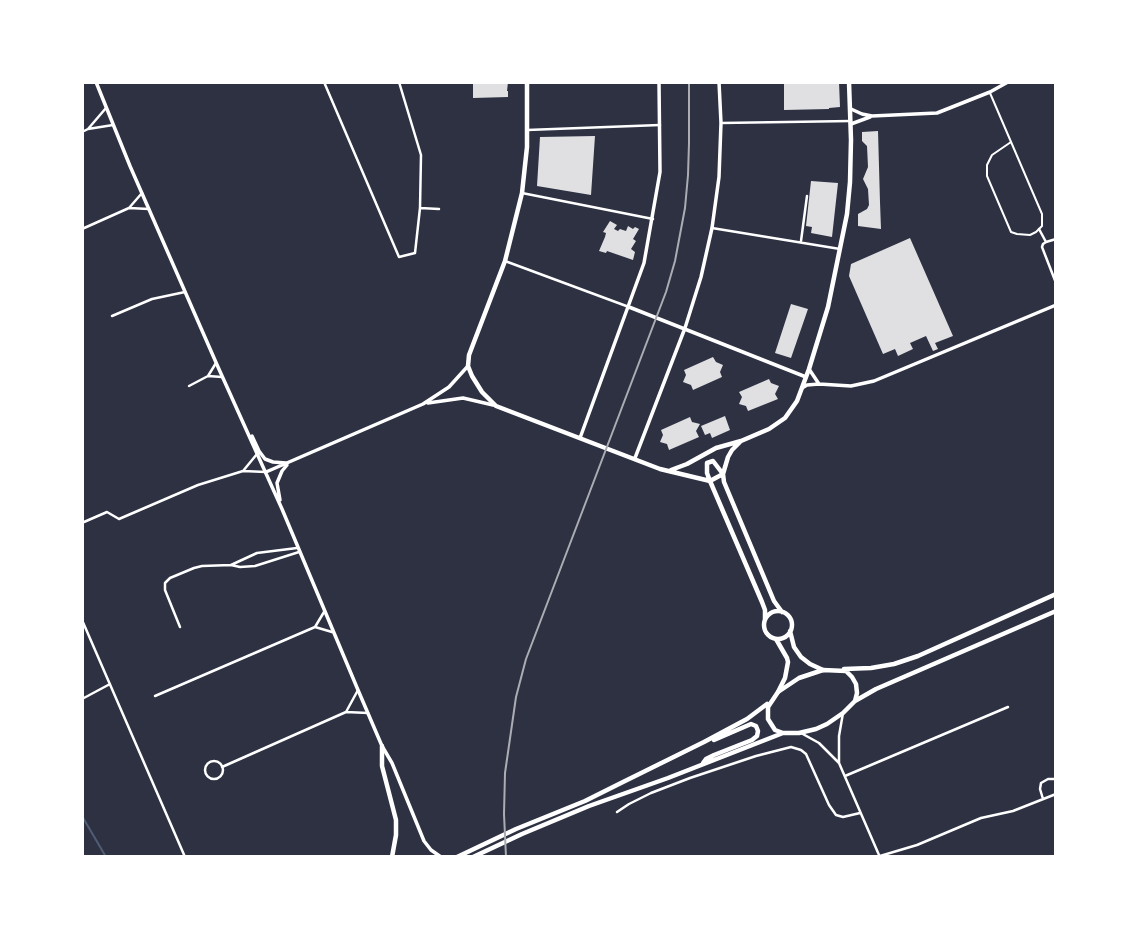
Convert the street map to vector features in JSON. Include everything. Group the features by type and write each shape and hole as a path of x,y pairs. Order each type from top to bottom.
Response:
{"main road":[{"path":"527,82 527,130 522,193 505,261 469,355 468,366 476,383 496,406 667,471 710,481 723,474 728,457 741,441"},
{"path":"667,471 687,464 716,448 769,429 785,418 797,401 828,307 847,215 851,123 849,82"},
{"path":"823,670 801,657 794,647 790,631 791,620 774,601 723,474 713,461 708,462 706,468 710,481 762,601 766,632 775,639 787,658 785,678 768,707 768,719 775,730 799,733 827,724 855,701 876,689 1056,611"},
{"path":"778,692 799,678 823,670 871,668 918,656 1056,594"},
{"path":"765,620 775,611 782,612"},
{"path":"775,639 784,638 790,631"},
{"path":"843,670 856,684 855,701"},
{"path":"457,857 585,801 704,742 747,719 771,701"},
{"path":"703,764 714,755 752,740 758,731 756,726 751,724 704,742"},
{"path":"473,857 589,806 783,733"},
{"path":"382,746 382,766 396,820 392,857"}],"street":[{"path":"96,82 424,841 441,857"},
{"path":"324,82 399,257 415,253 420,208 421,155 400,82"},
{"path":"581,438 644,263 660,172 659,82"},
{"path":"633,458 685,328 701,277 712,228 719,177 719,82"},
{"path":"851,108 872,116 937,113 1008,82"},
{"path":"88,129 106,108"},
{"path":"721,123 851,123 872,116"},
{"path":"82,132 113,125"},
{"path":"527,130 660,125"},
{"path":"82,229 129,208 142,193"},
{"path":"522,193 653,219"},
{"path":"801,243 807,196"},
{"path":"129,208 149,209"},
{"path":"420,208 439,209"},
{"path":"712,228 841,249"},
{"path":"1039,229 1046,243"},
{"path":"1056,239 1043,244 1042,247 1056,283"},
{"path":"505,261 685,328 806,377"},
{"path":"112,316 152,299 185,292"},
{"path":"802,388 819,384 851,386 874,382 1056,305"},
{"path":"189,386 208,376 216,363"},
{"path":"84,522 107,512 119,519 198,485 243,471 266,472 423,404 449,387 468,366"},
{"path":"809,369 819,384"},
{"path":"208,376 222,377"},
{"path":"423,404 463,398 496,406"},
{"path":"245,426 265,459 288,463"},
{"path":"243,471 257,453"},
{"path":"282,509 277,483 288,463"},
{"path":"180,627 165,590 167,580 194,568 256,566 298,550"},
{"path":"230,565 257,553 298,550"},
{"path":"155,696 315,627 324,612"},
{"path":"82,620 185,857"},
{"path":"315,627 332,632"},
{"path":"82,699 110,684"},
{"path":"346,712 358,690"},
{"path":"845,776 1008,708"},
{"path":"222,767 346,712 368,713"},
{"path":"839,763 839,736 843,713"},
{"path":"799,733 813,738 839,763 880,857 917,845 981,818 1013,811 1056,794"},
{"path":"617,812 651,793 690,778 791,747 806,754 836,816 860,813"},
{"path":"210,762 218,763 222,767 217,778 204,775 210,762"},
{"path":"1043,799 1041,783 1056,779"}],"lane":[{"path":"990,92 1042,215 1042,226 1030,235 1011,232 987,176 987,165 992,155 1011,142"}],"building":[{"path":"508,82 508,97 473,98 473,83"},
{"path":"784,82 839,82 840,107 784,110"},
{"path":"878,131 881,229 858,226 858,214 869,205 868,189 863,179 868,167 867,146 862,141 862,132"},
{"path":"595,136 591,195 537,186 540,137"},
{"path":"811,181 838,183 832,237 811,233 812,227 806,226"},
{"path":"610,221 617,225 614,229 618,231 626,231 628,226 639,229 631,249 635,252 633,260 599,251 606,233 603,232"},
{"path":"910,238 953,336 935,343 938,349 933,351 926,336 910,343 913,349 898,356 895,349 883,354 849,276 851,264"},
{"path":"791,304 808,309 791,358 775,353"},
{"path":"713,357 723,365 720,372 722,377 693,390 691,385 683,382 686,375 684,370"},
{"path":"769,379 771,383 779,386 775,394 778,399 748,411 746,406 739,404 742,397 739,392"},
{"path":"725,416 730,430 712,438 710,433 705,435 701,426"},
{"path":"690,417 692,422 700,424 696,431 699,437 669,450 667,444 660,442 663,435 661,430"}],"waterway":[{"path":"82,816 106,857"}],"railway":[{"path":"506,857 505,773 516,697 526,659 666,292 675,261 688,175 689,82"}]}
